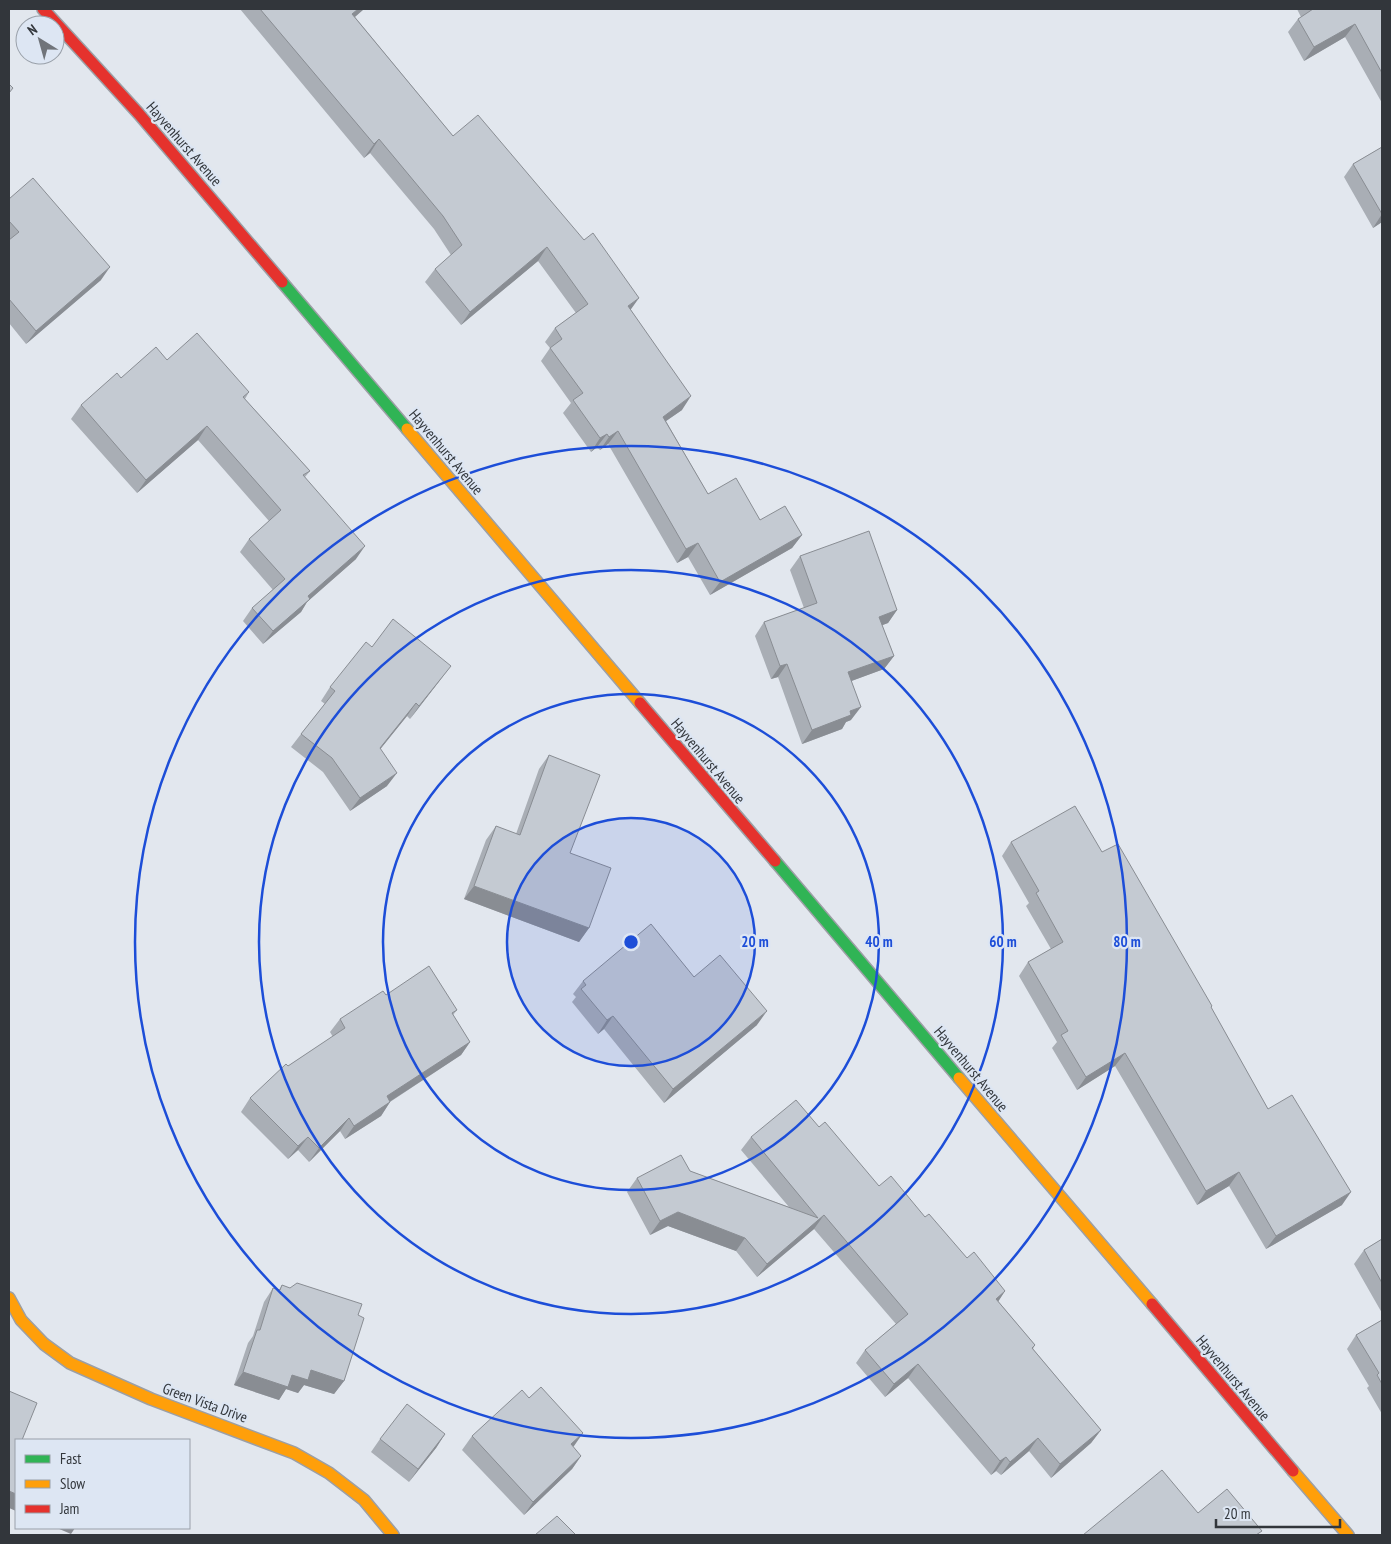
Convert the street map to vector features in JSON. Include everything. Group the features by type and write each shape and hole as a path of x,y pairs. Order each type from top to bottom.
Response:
{"main road":[{"name":"Hayvenhurst Avenue","path":"43,9 139,114 1348,1535"},
{"name":"Green Vista Drive","path":"9,1298 21,1320 44,1344 70,1363 151,1399 294,1453 329,1473 364,1500 393,1535"}],"building":[{"path":"260,9 358,9 352,14 453,136 478,115 584,240 593,233 639,298 628,306 691,396 663,417 708,494 736,478 760,520 785,506 802,535 720,582 698,543 686,549 618,431 609,437 607,434 600,438 573,400 583,393 550,348 562,339 555,328 588,304 547,247 470,312 435,269 462,245 443,216 379,139 374,144"},
{"path":"1313,9 1382,9 1382,73 1355,24 1314,47 1298,19"},
{"path":"9,84 13,88 9,93"},
{"path":"1382,147 1382,214 1353,164"},
{"path":"33,178 110,267 36,331 9,299 9,240 19,232 9,221 9,199"},
{"path":"197,333 249,392 243,397 310,471 303,475 365,546 308,596 310,599 273,631 252,608 285,579 249,539 281,510 207,426 146,480 81,405 117,373 121,378 156,347 167,360"},
{"path":"869,531 897,610 879,617 894,656 848,672 861,707 850,711 851,715 812,730 787,664 780,666 764,622 817,603 800,556"},
{"path":"393,619 451,666 419,706 416,703 380,748 397,773 360,798 332,758 301,734 335,691 330,687 366,642 372,647"},
{"path":"549,755 600,775 570,853 611,868 589,928 474,886 496,826 520,835"},
{"path":"1075,806 1102,852 1118,844 1212,1006 1268,1109 1292,1095 1351,1192 1276,1236 1239,1172 1206,1191 1125,1053 1086,1077 1061,1035 1068,1031 1028,962 1063,942 1036,893 1039,891 1011,842"},
{"path":"651,924 694,977 720,955 767,1011 673,1089 613,1016 607,1020 581,989 586,985 583,981"},
{"path":"429,966 457,1010 452,1013 470,1042 387,1096 390,1102 354,1126 349,1118 319,1148 308,1137 298,1146 250,1098 286,1064 288,1066 345,1028 340,1019 383,991 386,995"},
{"path":"796,1100 819,1127 825,1122 879,1186 891,1176 925,1217 929,1214 967,1258 974,1252 1005,1291 996,1299 1035,1345 1032,1348 1101,1430 1060,1464 1038,1438 1010,1462 1006,1457 1000,1461 918,1364 894,1384 865,1350 908,1314 824,1215 767,1264 745,1238 678,1212 660,1221 637,1178 681,1155 690,1171 818,1218 751,1137"},
{"path":"1382,1239 1382,1283 1364,1250"},
{"path":"297,1283 362,1304 358,1315 364,1318 344,1381 311,1370 308,1380 292,1375 288,1387 243,1372 257,1330 260,1330 273,1288 280,1290 282,1285 290,1288"},
{"path":"1382,1320 1382,1384 1377,1375 1379,1373 1356,1335"},
{"path":"541,1387 583,1433 571,1444 581,1456 533,1502 472,1436 522,1390 529,1398"},
{"path":"9,1391 37,1403 22,1439 15,1439 15,1494 9,1491"},
{"path":"407,1404 445,1434 418,1469 380,1439"},
{"path":"1162,1470 1198,1513 1227,1489 1262,1531 1256,1535 1083,1535"},
{"path":"557,1516 576,1535 535,1535"}],"traffic: fast":[{"path":"282,282 407,429"},
{"path":"775,861 959,1078"}],"traffic: slow":[{"path":"407,429 640,703"},
{"path":"959,1078 1152,1304"},
{"path":"9,1298 21,1320 44,1344 70,1363 151,1399 294,1453 329,1473 364,1500 393,1535"},
{"path":"1293,1471 1348,1535"}],"traffic: jam":[{"path":"43,9 139,114 282,282"},
{"path":"640,703 775,861"},
{"path":"1152,1304 1293,1471"}]}
